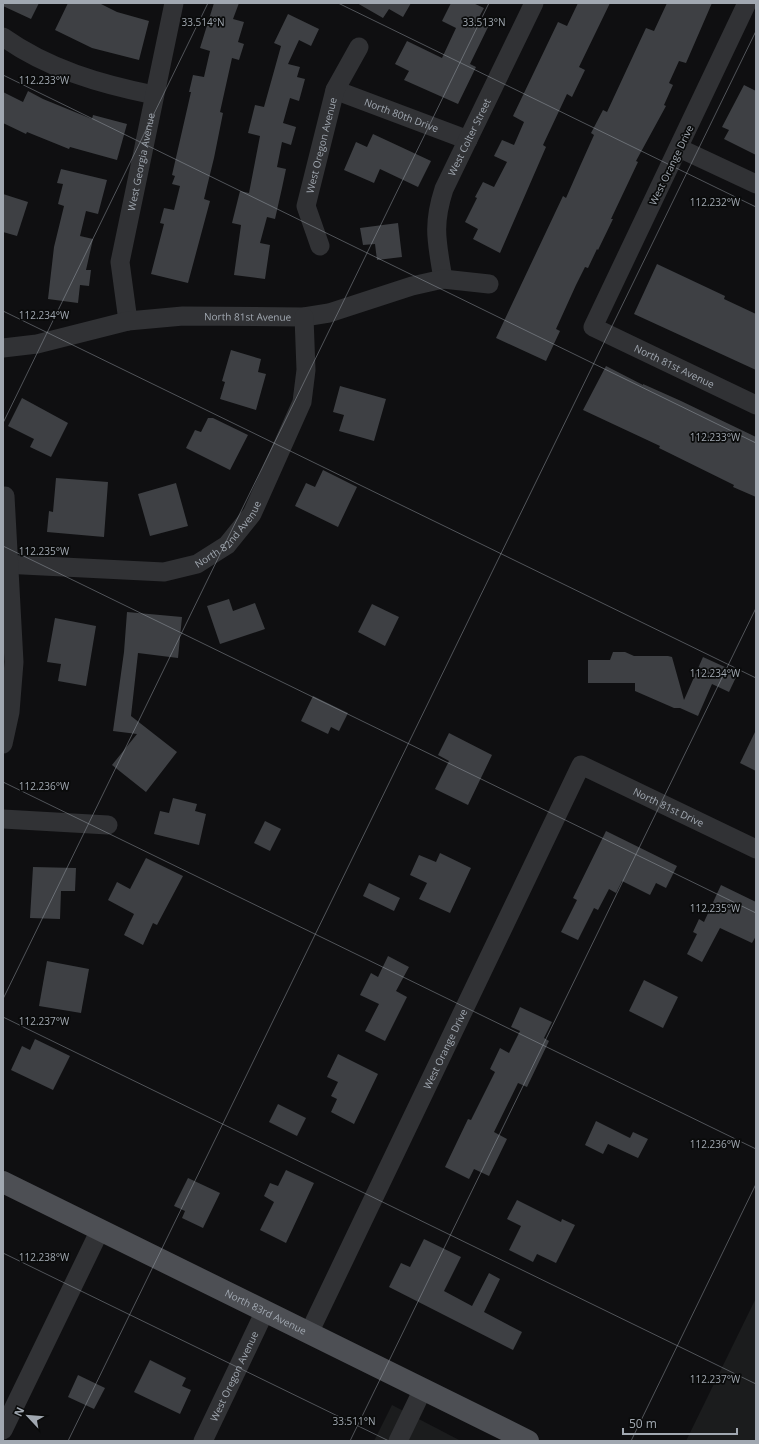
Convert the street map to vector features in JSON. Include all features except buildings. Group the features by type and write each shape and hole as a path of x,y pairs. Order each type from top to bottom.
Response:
{"main road":[{"name":"North 83rd Avenue","path":"3,1182 528,1441"}],"street":[{"name":"West Georgia Avenue","path":"128,321 120,262 174,3"},
{"name":"West Colter Street","path":"443,279 435,225 437,211 444,189 534,3"},
{"name":"West Orange Drive","path":"593,327 747,3"},
{"path":"3,37 24,52 69,73 112,86 154,95"},
{"name":"West Oregon Avenue","path":"320,246 306,206 335,90 359,48"},
{"name":"North 80th Drive","path":"335,90 468,140"},
{"path":"679,148 756,184"},
{"name":"North 81st Avenue","path":"3,348 37,344 128,321 183,316 304,317 329,313 412,286 443,279 489,284"},
{"name":"North 82nd Avenue","path":"6,564 164,572 197,564 227,545 252,514 302,402 306,370 304,317"},
{"name":"North 81st Avenue","path":"593,327 756,405"},
{"path":"3,744 10,712 14,662 6,564 5,496"},
{"name":"West Orange Drive","path":"309,1333 581,765"},
{"name":"North 81st Drive","path":"581,765 756,849"},
{"path":"3,819 108,825"},
{"path":"3,1430 100,1230"},
{"name":"West Oregon Avenue","path":"203,1441 266,1311"},
{"path":"398,1441 423,1389"}],"shaded area":[{"path":"756,1298 756,1441 686,1441"},
{"path":"392,1405 461,1441 374,1441"}]}
